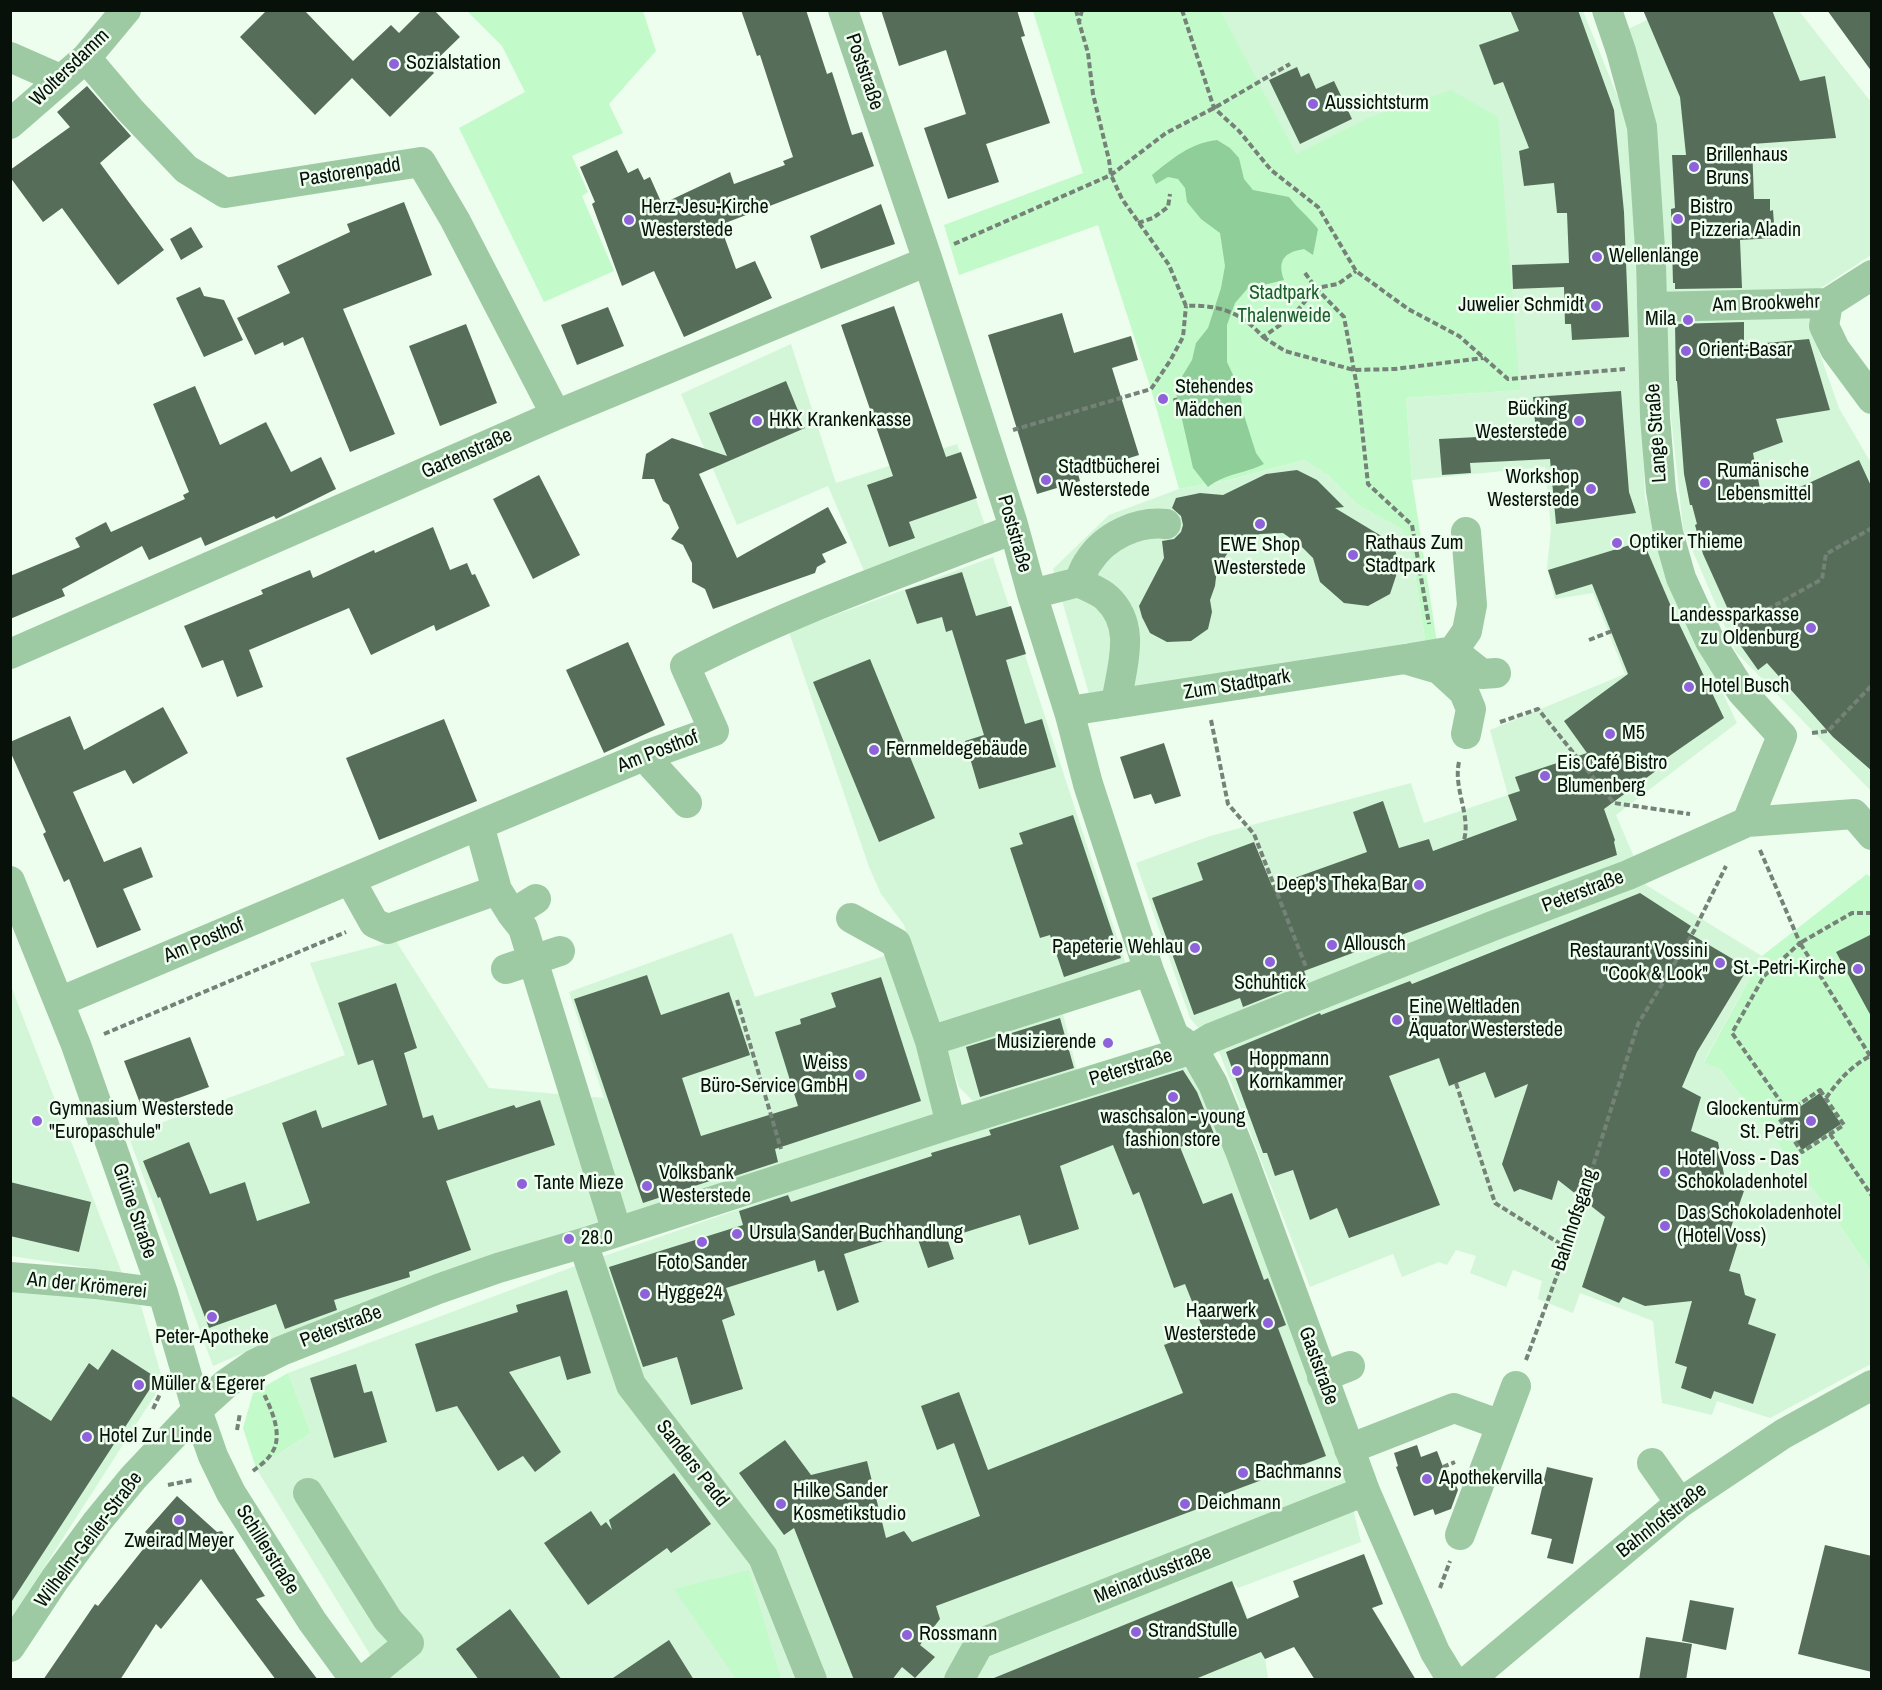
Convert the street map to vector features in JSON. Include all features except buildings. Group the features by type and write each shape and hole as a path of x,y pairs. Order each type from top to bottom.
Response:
{"street":[{"name":"Woltersdamm","path":"10,124 86,58 126,10"},
{"name":"Poststraße","path":"843,10 938,254 1032,594 1070,715 1088,784 1149,971 1174,1036 1193,1049"},
{"name":"Lange Straße","path":"1607,10 1622,51 1642,127 1661,491 1668,532 1681,578 1710,641 1742,692 1782,736"},
{"path":"10,57 60,79"},
{"name":"Pastorenpadd","path":"86,58 186,169 225,194 421,162 455,220 556,415"},
{"name":"Gartenstraße","path":"10,654 556,415 938,254"},
{"name":"Am Brookwehr","path":"1652,307 1828,303 1872,275"},
{"path":"1828,303 1824,326 1835,349 1872,399"},
{"path":"1079,582 1089,561 1108,540 1131,529 1153,523 1166,524"},
{"name":"Am Posthof","path":"59,1002 644,756 714,731 685,666 746,648 793,614 1014,529"},
{"path":"1466,532 1472,605 1467,631 1453,651 1482,674 1496,673"},
{"path":"1032,594 1079,582 1107,597 1120,616 1126,637 1116,704"},
{"name":"Zum Stadtpark","path":"1070,715 1082,709 1453,651"},
{"name":"Zum Stadtpark","path":"1405,659 1438,669 1464,692 1471,709 1466,734"},
{"path":"1748,822 1782,736"},
{"path":"644,756 687,803"},
{"name":"Peterstraße","path":"197,1410 227,1383 254,1365 281,1351 438,1289 493,1256 582,1243 1193,1049 1211,1038 1495,925 1628,875 1748,822 1854,814 1872,835"},
{"path":"479,825 515,901 533,961 549,1055 617,1232"},
{"path":"350,880 374,923 388,929 515,901"},
{"name":"Grüne Straße","path":"10,881 76,1045 163,1293 197,1410"},
{"path":"852,918 896,943 930,1041 951,1124"},
{"path":"930,1041 1149,971"},
{"name":"Gaststraße","path":"1193,1049 1213,1084 1238,1146 1365,1491 1435,1652 1452,1680"},
{"name":"Sanders Padd","path":"582,1243 631,1385 763,1557 812,1680"},
{"name":"An der Krömerei","path":"10,1277 95,1284 163,1293"},
{"path":"1322,1377 1350,1366"},
{"name":"Bahnhofstraße","path":"1468,1680 1680,1503 1783,1434 1872,1384"},
{"path":"1460,1535 1515,1386"},
{"path":"1349,1449 1454,1408 1501,1425"},
{"name":"Wilhelm-Geiler-Straße","path":"10,1647 55,1579 97,1522 133,1478 197,1410"},
{"name":"Schillerstraße","path":"197,1410 213,1456 231,1493 312,1621 355,1680"},
{"path":"1652,1463 1680,1503"},
{"name":"Meinardusstraße","path":"959,1680 979,1644 1365,1491"},
{"path":"308,1493 388,1620 409,1643 364,1680"}],"path":[{"path":"1010,431 1151,389 1183,336 1186,306 1169,265 1122,199 1111,175 1092,94 1088,53 1076,10"},
{"path":"1079,22 1082,10"},
{"path":"1182,10 1214,108 1239,130 1272,170 1318,207 1356,271 1408,309 1459,336 1508,379 1653,366"},
{"path":"938,254 1111,175 1166,133 1214,108 1290,63"},
{"path":"1138,223 1153,218 1168,207 1170,194"},
{"path":"1263,337 1293,316 1316,288 1338,284 1356,271"},
{"path":"1305,273 1344,317 1364,439 1368,484 1412,525 1429,628 1453,651"},
{"path":"1186,306 1204,304 1236,314 1251,323 1263,337 1285,351 1354,370 1395,369 1484,358"},
{"path":"1175,398 1178,412"},
{"path":"1710,641 1822,579 1826,554 1872,528"},
{"path":"1589,640 1611,631"},
{"path":"1782,736 1828,731 1872,685"},
{"path":"1204,690 1228,804 1254,834 1317,996"},
{"path":"1464,840 1467,829 1461,808 1457,771 1466,734 1538,709 1614,803 1692,814"},
{"path":"1748,822 1800,943 1871,1058 1855,1064 1826,1098"},
{"name":"Bahnhofsgang","path":"1515,1386 1567,1248 1638,1024 1694,931 1748,822"},
{"path":"1788,1112 1732,1033 1764,976 1800,943 1852,913 1872,913"},
{"path":"76,1045 356,928"},
{"path":"737,1000 789,1177"},
{"path":"1456,1083 1495,1203 1567,1248"},
{"path":"1820,1090 1844,1125 1802,1152 1779,1118 1788,1112 1820,1090"},
{"path":"1830,1134 1872,1196"},
{"path":"252,1472 272,1453 278,1435 272,1410 263,1392"},
{"path":"1443,1467 1453,1463"},
{"path":"1425,1630 1460,1535"}],"shaded area":[{"path":"1221,11 1583,11 1630,127 1645,497 1679,601 1737,723 1616,815 1646,885 1762,956 1704,1061 1721,1070 1832,1214 1871,1271 1871,1364 1770,1418 1717,1401 1712,1415 1662,1403 1653,1321 1580,1293 1573,1313 1538,1299 1542,1281 1513,1270 1506,1287 1470,1273 1476,1256 1456,1250 1447,1265 1439,1262 1402,1277 1393,1254 1310,1287 1220,1054 1190,1018 1136,863 1210,836 1411,783 1424,823 1508,795 1490,730 1625,674 1593,593 1555,599 1547,568 1551,529 1545,467 1412,480 1406,398 1520,390 1295,155"},
{"path":"1666,11 1799,11 1871,102 1871,255 1821,288 1811,329 1839,408 1871,463 1871,791 1736,652 1683,528 1668,389 1622,32"},
{"path":"1217,140 1230,148 1239,158 1244,179 1253,190 1289,197 1318,229 1313,255 1304,249 1291,252 1282,263 1284,280 1247,289 1235,303 1227,325 1227,362 1240,390 1243,412 1256,453 1264,464 1228,476 1208,487 1193,468 1175,388 1192,360 1196,343 1208,328 1221,288 1225,266 1220,233 1201,219 1187,202 1185,188 1178,179 1168,177 1156,184 1152,175 1190,148"},
{"path":"791,344 836,483 957,444 985,525 864,571 828,486 737,525 681,394"},
{"path":"1304,460 1328,475 1358,505 1402,529 1412,554 1426,646 1089,694 1053,569 1109,515 1179,489 1234,479"},
{"path":"993,557 1127,968 1058,993 1077,1071 973,1101 959,1087 904,925 881,894 869,867 789,632"},
{"path":"732,933 755,997 891,954 942,1115 342,1311 213,1366 128,1135 345,1055 310,963 396,941 489,1088 604,1098 569,992"},
{"name":"Gymnasium Westerstede \"Europaschule\"","path":"11,986 122,1273 11,1256"},
{"path":"1183,1066 1196,1077 1340,1453 1361,1542 1238,1588 1233,1583 1265,1659 1268,1677 1262,1679 385,1679 256,1468 311,1433 288,1373 578,1265 922,1146"},
{"path":"11,1283 138,1296 161,1374 155,1395 11,1619"}],"green space":[{"path":"467,11 643,11 656,51 609,104 623,133 572,156 588,192 582,196 614,271 544,302 459,128 525,92 502,46"},
{"name":"Stadtpark Thalenweide","path":"1033,11 1221,11 1296,154 1368,118 1451,90 1498,117 1520,390 1406,398 1412,480 1437,643 1426,646 1412,554 1402,529 1358,505 1328,475 1304,460 1233,479 1179,489 1151,389 1098,225 959,275 944,225 1083,173"},
{"path":"1867,874 1872,879 1871,1271 1832,1214 1721,1070 1704,1062 1762,956"},
{"path":"288,1373 311,1433 256,1468 243,1428 253,1393"},
{"path":"749,1570 781,1679 736,1679 674,1589"}],"place":[{"name":"Sozialstation","path":"394,64"},
{"name":"Aussichtsturm","path":"1313,104"},
{"name":"Brillenhaus Bruns","path":"1694,167"},
{"name":"Bistro Pizzeria Aladin","path":"1678,219"},
{"name":"Herz-Jesu-Kirche Westerstede","path":"629,220"},
{"name":"Wellenlänge","path":"1597,257"},
{"name":"Juwelier Schmidt","path":"1596,306"},
{"name":"Mila","path":"1688,320"},
{"name":"Orient-Basar","path":"1686,351"},
{"name":"Stehendes Mädchen","path":"1163,399"},
{"name":"HKK Krankenkasse","path":"757,421"},
{"name":"Bücking Westerstede","path":"1579,421"},
{"name":"Stadtbücherei Westerstede","path":"1046,480"},
{"name":"Rumänische Lebensmittel","path":"1705,483"},
{"name":"Workshop Westerstede","path":"1591,489"},
{"name":"EWE Shop Westerstede","path":"1260,524"},
{"name":"Optiker Thieme","path":"1617,543"},
{"name":"Rathaus Zum Stadtpark","path":"1353,555"},
{"name":"Landessparkasse zu Oldenburg","path":"1811,628"},
{"name":"Hotel Busch","path":"1689,687"},
{"name":"M5","path":"1610,734"},
{"name":"Fernmeldegebäude","path":"874,750"},
{"name":"Eis Café Bistro Blumenberg","path":"1545,776"},
{"name":"Deep's Theka Bar","path":"1419,885"},
{"name":"Allousch","path":"1332,945"},
{"name":"Papeterie Wehlau","path":"1195,948"},
{"name":"Schuhtick","path":"1270,962"},
{"name":"Restaurant Vossini \"Cook & Look\"","path":"1720,963"},
{"name":"St.-Petri-Kirche","path":"1858,969"},
{"name":"Eine Weltladen Äquator Westerstede","path":"1397,1020"},
{"name":"Musizierende","path":"1108,1043"},
{"name":"Hoppmann Kornkammer","path":"1237,1071"},
{"name":"Weiss Büro-Service GmbH","path":"860,1075"},
{"name":"waschsalon - young fashion store","path":"1173,1097"},
{"name":"Gymnasium Westerstede \"Europaschule\"","path":"37,1121"},
{"name":"Glockenturm St. Petri","path":"1811,1121"},
{"name":"Hotel Voss - Das Schokoladenhotel","path":"1665,1172"},
{"name":"Tante Mieze","path":"522,1184"},
{"name":"Volksbank Westerstede","path":"647,1186"},
{"name":"Das Schokoladenhotel (Hotel Voss)","path":"1665,1226"},
{"name":"Ursula Sander Buchhandlung","path":"737,1234"},
{"name":"28.0","path":"569,1239"},
{"name":"Foto Sander","path":"702,1242"},
{"name":"Hygge24","path":"645,1294"},
{"name":"Peter-Apotheke","path":"212,1317"},
{"name":"Haarwerk Westerstede","path":"1268,1323"},
{"name":"Müller & Egerer","path":"139,1385"},
{"name":"Hotel Zur Linde","path":"87,1437"},
{"name":"Bachmanns","path":"1243,1473"},
{"name":"Apothekervilla","path":"1427,1479"},
{"name":"Hilke Sander Kosmetikstudio","path":"781,1504"},
{"name":"Deichmann","path":"1185,1504"},
{"name":"Zweirad Meyer","path":"179,1520"},
{"name":"StrandStulle","path":"1136,1632"},
{"name":"Rossmann","path":"907,1635"}]}
